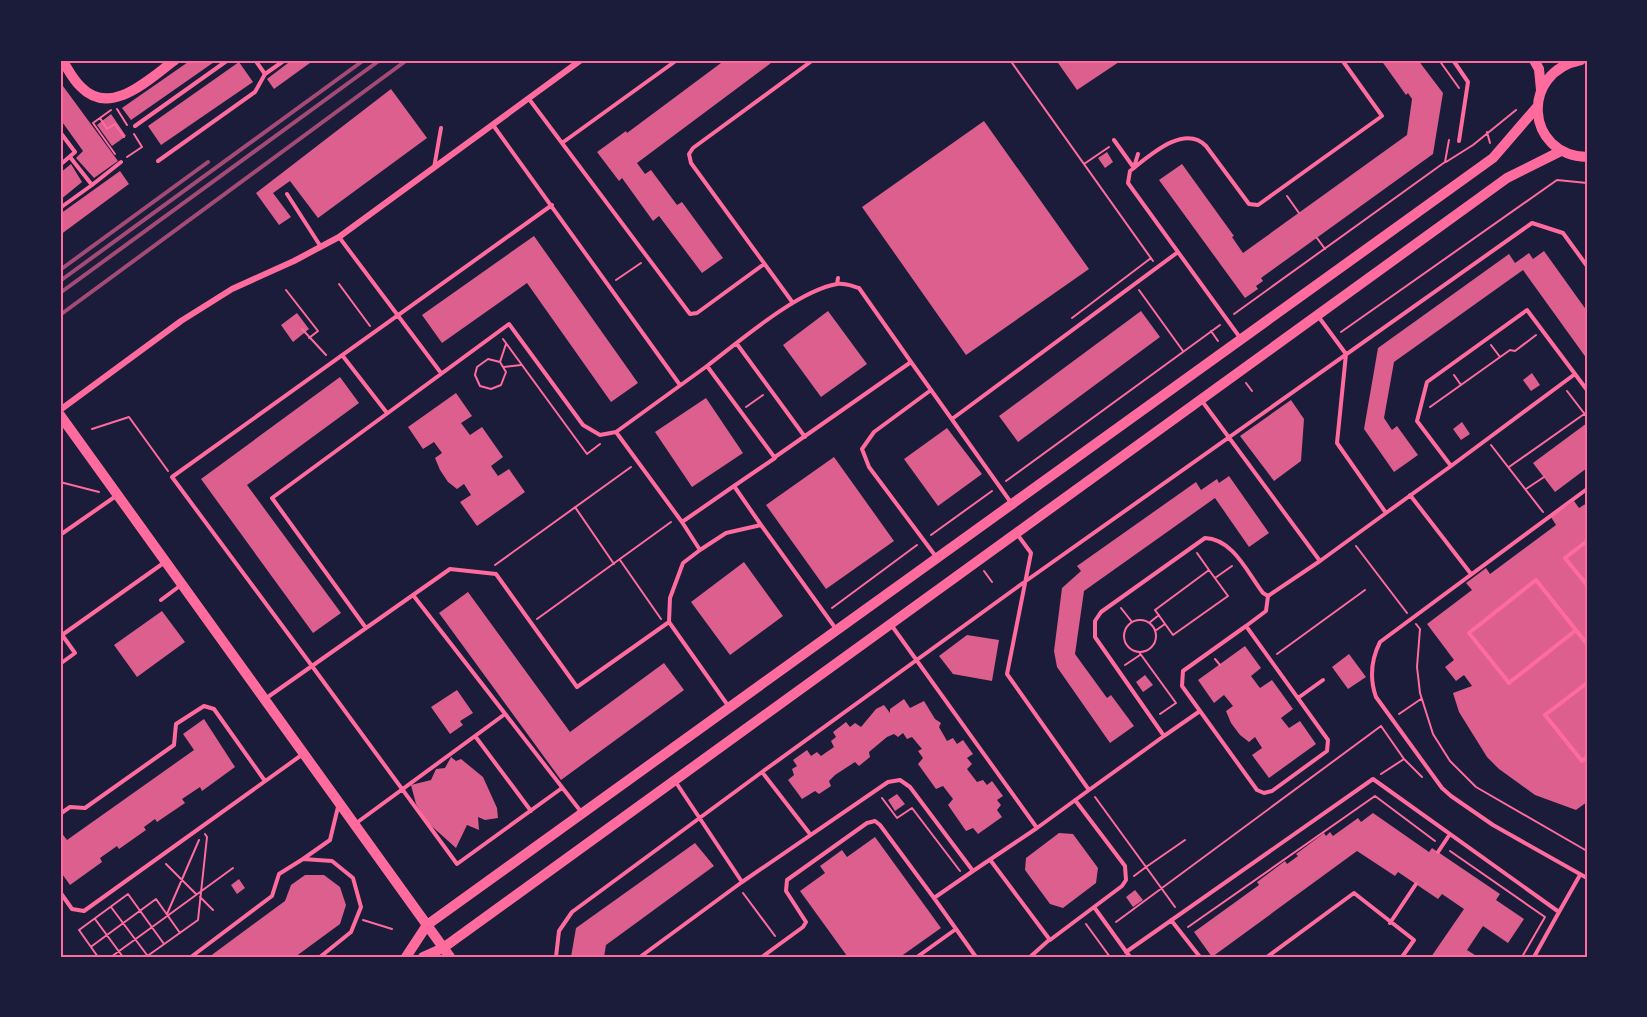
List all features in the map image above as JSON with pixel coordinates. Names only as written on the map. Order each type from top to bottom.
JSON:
[{"type":"street","points":[[62,60],[81,87],[103,98],[125,95],[175,60]]},
{"type":"street","points":[[60,410],[181,321],[232,289],[339,237],[581,60]]},
{"type":"street","points":[[1534,60],[1539,69],[1541,90],[1537,107],[1543,132],[1561,151],[1577,157],[1587,157]]},
{"type":"street","points":[[1541,90],[1558,69],[1581,60]]},
{"type":"street","points":[[405,957],[427,925],[1493,158],[1537,107]]},
{"type":"street","points":[[423,957],[446,952],[675,780],[1507,178],[1561,151]]},
{"type":"street","points":[[60,415],[446,952]]},
{"type":"lane","points":[[135,126],[228,60]]},
{"type":"lane","points":[[255,60],[266,74]]},
{"type":"lane","points":[[158,161],[255,92],[266,74],[285,60]]},
{"type":"lane","points":[[562,143],[677,60]]},
{"type":"lane","points":[[793,303],[691,163],[689,154],[693,148],[813,60]]},
{"type":"lane","points":[[1241,340],[1128,183],[1127,177],[1134,168],[1174,140],[1196,140],[1206,146],[1249,204],[1258,205],[1382,117],[1342,60]]},
{"type":"lane","points":[[1453,60],[1468,82],[1459,141]]},
{"type":"lane","points":[[529,99],[690,314],[697,313],[764,264]]},
{"type":"lane","points":[[494,125],[680,385]]},
{"type":"lane","points":[[434,168],[441,128]]},
{"type":"lane","points":[[60,132],[75,152],[60,165]]},
{"type":"lane","points":[[1115,141],[1134,168]]},
{"type":"lane","points":[[1134,168],[1138,154]]},
{"type":"lane","points":[[70,157],[92,185]]},
{"type":"lane","points":[[60,208],[121,162]]},
{"type":"lane","points":[[287,194],[321,247]]},
{"type":"lane","points":[[552,205],[172,477],[457,864],[562,788]]},
{"type":"lane","points":[[556,957],[560,931],[572,912],[1023,583],[1532,223],[1563,233],[1587,266]]},
{"type":"lane","points":[[339,237],[441,374]]},
{"type":"lane","points":[[951,419],[1178,252]]},
{"type":"lane","points":[[837,284],[838,278]]},
{"type":"lane","points":[[366,628],[272,498],[509,324],[583,425],[600,435],[616,432],[793,303],[818,289],[837,284],[859,288],[1012,504]]},
{"type":"lane","points":[[1450,466],[1417,421],[1427,382],[1527,310],[1587,390]]},
{"type":"lane","points":[[1317,315],[1346,354],[1337,443],[1386,513]]},
{"type":"lane","points":[[737,344],[805,437]]},
{"type":"lane","points":[[342,355],[387,413]]},
{"type":"lane","points":[[682,522],[911,362]]},
{"type":"lane","points":[[707,366],[775,458]]},
{"type":"lane","points":[[1246,626],[1328,740],[1330,746],[1327,751],[1272,791],[1264,793],[1257,790],[1182,686],[1184,671],[1266,611],[1268,596],[1320,561],[1575,374]]},
{"type":"lane","points":[[931,390],[874,432],[865,441],[862,449],[869,467],[938,558]]},
{"type":"lane","points":[[1201,399],[1320,561]]},
{"type":"lane","points":[[616,432],[700,550]]},
{"type":"lane","points":[[734,486],[837,630]]},
{"type":"lane","points":[[1587,489],[1380,642],[1374,654],[1372,685],[1376,697],[1442,788],[1493,825],[1587,878]]},
{"type":"lane","points":[[60,535],[117,494]]},
{"type":"lane","points":[[1410,495],[1472,574]]},
{"type":"lane","points":[[729,708],[667,623],[670,598],[684,563],[700,550],[726,533],[761,525]]},
{"type":"lane","points":[[1016,533],[1031,553],[1023,583],[1007,674],[1089,790]]},
{"type":"lane","points":[[1164,736],[1098,643],[1094,630],[1097,616],[1205,538],[1218,540],[1228,546],[1263,593],[1268,596]]},
{"type":"lane","points":[[1587,541],[1565,558],[1587,585]]},
{"type":"lane","points":[[60,664],[75,653],[61,634],[165,561]]},
{"type":"lane","points":[[264,699],[450,569],[496,574],[577,687],[667,623]]},
{"type":"lane","points":[[1576,630],[1509,683],[1469,633],[1536,580],[1576,630],[1587,644]]},
{"type":"lane","points":[[161,600],[182,585]]},
{"type":"lane","points":[[413,595],[582,814]]},
{"type":"lane","points":[[890,624],[1037,828]]},
{"type":"lane","points":[[1298,698],[1323,680]]},
{"type":"lane","points":[[1587,683],[1545,716],[1582,761],[1587,757]]},
{"type":"lane","points":[[60,814],[70,807],[85,808],[174,744],[176,724],[204,706],[214,709],[265,781]]},
{"type":"lane","points":[[934,898],[991,861],[1200,711]]},
{"type":"lane","points":[[354,824],[505,714]]},
{"type":"lane","points":[[475,736],[531,811]]},
{"type":"lane","points":[[60,892],[72,909],[84,910],[303,753]]},
{"type":"lane","points":[[762,772],[810,834]]},
{"type":"lane","points":[[1126,952],[1373,779],[1559,912]]},
{"type":"lane","points":[[675,780],[742,882]]},
{"type":"lane","points":[[640,957],[875,788],[888,782],[900,780],[910,787],[973,871]]},
{"type":"lane","points":[[1030,957],[1122,886],[1126,879],[1125,866],[1075,800]]},
{"type":"lane","points":[[191,957],[272,896],[279,874],[330,840],[339,804]]},
{"type":"lane","points":[[762,957],[806,922],[786,891],[788,880],[867,823],[874,821],[880,825],[976,957]]},
{"type":"lane","points":[[1438,852],[1450,834]]},
{"type":"lane","points":[[303,859],[332,861],[353,878],[361,907],[351,932],[320,957]]},
{"type":"lane","points":[[991,861],[1050,940]]},
{"type":"lane","points":[[1534,957],[1581,875]]},
{"type":"lane","points":[[1390,923],[1416,884]]},
{"type":"lane","points":[[1267,957],[1354,892],[1414,940],[1402,957]]},
{"type":"lane","points":[[1094,907],[1130,957]]},
{"type":"lane","points":[[1171,920],[1200,957]]},
{"type":"lane","points":[[917,957],[956,929]]},
{"type":"path","points":[[1010,60],[1158,267]]},
{"type":"path","points":[[1439,60],[1459,87],[1457,98]]},
{"type":"path","points":[[115,107],[142,147],[121,162],[93,123],[100,118],[107,129],[115,124],[124,137]]},
{"type":"path","points":[[825,613],[1227,319],[1445,162],[1473,146],[1516,110]]},
{"type":"path","points":[[1445,162],[1451,130]]},
{"type":"path","points":[[1084,164],[1115,141]]},
{"type":"path","points":[[1334,337],[1557,180],[1587,183]]},
{"type":"path","points":[[1282,188],[1299,213]]},
{"type":"path","points":[[1317,238],[1325,249]]},
{"type":"path","points":[[609,285],[647,258]]},
{"type":"path","points":[[339,284],[375,332]]},
{"type":"path","points":[[1134,284],[1183,351]]},
{"type":"path","points":[[286,290],[318,331],[309,338]]},
{"type":"path","points":[[302,329],[333,362]]},
{"type":"path","points":[[1418,415],[1510,350],[1515,351],[1543,330]]},
{"type":"path","points":[[498,332],[586,454],[616,432]]},
{"type":"path","points":[[1487,339],[1500,357]]},
{"type":"path","points":[[500,362],[506,344]]},
{"type":"path","points":[[488,359],[500,362],[506,376],[496,388],[485,388],[478,383],[475,375],[479,364],[488,359]]},
{"type":"path","points":[[504,367],[521,365]]},
{"type":"path","points":[[1449,367],[1461,385]]},
{"type":"path","points":[[1509,467],[1586,414],[1562,384]]},
{"type":"path","points":[[740,411],[771,390]]},
{"type":"path","points":[[92,429],[129,417],[172,477]]},
{"type":"path","points":[[1487,439],[1544,514]]},
{"type":"path","points":[[484,573],[638,462]]},
{"type":"path","points":[[1526,490],[1544,477]]},
{"type":"path","points":[[60,482],[99,492]]},
{"type":"path","points":[[575,507],[614,564]]},
{"type":"path","points":[[531,623],[678,517]]},
{"type":"path","points":[[1350,539],[1406,612]]},
{"type":"path","points":[[1192,546],[1228,596],[1173,635],[1155,610],[1209,570]]},
{"type":"path","points":[[620,560],[667,623]]},
{"type":"path","points":[[1215,578],[1239,561]]},
{"type":"path","points":[[1270,659],[1365,590]]},
{"type":"path","points":[[1116,601],[1132,622]]},
{"type":"path","points":[[1149,623],[1159,615]]},
{"type":"path","points":[[1412,619],[1420,629],[1417,667],[1424,714],[1450,761],[1476,787],[1587,851]]},
{"type":"path","points":[[1118,671],[1140,653],[1153,645],[1155,631],[1144,620],[1132,622],[1124,638],[1131,649],[1140,653],[1176,703],[1152,719]]},
{"type":"path","points":[[1155,631],[1165,624]]},
{"type":"path","points":[[1109,927],[1381,726]]},
{"type":"path","points":[[1373,779],[1404,759]]},
{"type":"path","points":[[875,788],[897,818],[912,808],[964,877]]},
{"type":"path","points":[[1089,790],[1180,914]]},
{"type":"path","points":[[1180,932],[1375,796],[1442,846],[1545,917],[1522,957]]},
{"type":"path","points":[[111,907],[146,957],[198,920],[207,837],[203,832],[167,915]]},
{"type":"path","points":[[1122,886],[1185,840]]},
{"type":"path","points":[[160,856],[213,910]]},
{"type":"path","points":[[111,957],[232,868]]},
{"type":"path","points":[[98,957],[79,930],[128,894],[164,944]]},
{"type":"path","points":[[91,946],[156,899],[180,933]]},
{"type":"path","points":[[749,901],[780,944]]},
{"type":"path","points":[[1081,916],[1110,957]]},
{"type":"path","points":[[357,918],[392,929]]},
{"type":"path","points":[[95,919],[123,957]]},
{"type":"building","points":[[191,60],[217,60],[131,120],[122,108]]},
{"type":"building","points":[[292,60],[314,60],[274,89],[267,79]]},
{"type":"building","points":[[725,60],[775,60],[637,163],[645,174],[651,170],[677,205],[682,202],[723,258],[702,273],[659,216],[653,221],[622,178],[619,181],[597,152],[626,131],[627,133]]},
{"type":"building","points":[[1056,60],[1122,60],[1077,90]]},
{"type":"building","points":[[1381,60],[1418,60],[1443,93],[1433,154],[1261,278],[1263,281],[1256,286],[1258,289],[1245,298],[1159,180],[1182,164],[1234,236],[1232,237],[1243,253],[1407,135],[1412,99],[1408,93],[1406,95]]},
{"type":"building","points":[[239,62],[253,82],[161,145],[148,126]]},
{"type":"building","points":[[60,82],[118,161],[94,178],[76,158],[83,151],[60,119]]},
{"type":"building","points":[[391,89],[427,138],[318,218],[290,181],[273,193],[291,217],[279,225],[256,193]]},
{"type":"building","points":[[111,114],[126,136],[112,146],[97,125]]},
{"type":"building","points":[[984,121],[1089,269],[966,355],[862,207]]},
{"type":"building","points":[[1107,152],[1113,162],[1105,168],[1098,158]]},
{"type":"building","points":[[71,164],[82,182],[60,200],[60,173]]},
{"type":"building","points":[[120,171],[129,184],[60,235],[60,214]]},
{"type":"building","points":[[534,236],[638,383],[611,402],[527,283],[442,343],[422,315]]},
{"type":"building","points":[[1544,251],[1587,311],[1587,359],[1523,270],[1394,362],[1384,418],[1392,430],[1397,426],[1418,455],[1394,472],[1364,429],[1378,348],[1509,254],[1515,263],[1529,253],[1533,259]]},
{"type":"building","points":[[828,311],[867,364],[821,397],[783,345]]},
{"type":"building","points":[[1141,311],[1160,337],[1018,442],[999,416]]},
{"type":"building","points":[[297,313],[309,329],[293,342],[281,325]]},
{"type":"building","points":[[1532,373],[1540,385],[1531,391],[1523,380]]},
{"type":"building","points":[[340,377],[359,403],[247,485],[341,613],[313,633],[201,479]]},
{"type":"building","points":[[456,393],[472,416],[461,423],[470,435],[482,427],[503,457],[491,466],[498,476],[509,469],[525,492],[477,526],[460,502],[471,495],[464,484],[457,489],[448,482],[435,458],[442,453],[434,442],[423,449],[408,427]]},
{"type":"building","points":[[706,398],[743,453],[692,487],[655,432]]},
{"type":"building","points":[[1291,400],[1304,419],[1301,461],[1274,481],[1240,436]]},
{"type":"building","points":[[1462,422],[1470,434],[1461,440],[1453,429]]},
{"type":"building","points":[[1587,423],[1587,468],[1555,492],[1533,463]]},
{"type":"building","points":[[947,428],[982,474],[938,506],[904,459]]},
{"type":"building","points":[[834,457],[894,541],[826,589],[766,505]]},
{"type":"building","points":[[1229,476],[1269,533],[1249,547],[1215,498],[1084,591],[1075,654],[1107,698],[1111,695],[1134,726],[1110,743],[1057,667],[1054,651],[1062,588],[1081,571],[1077,566],[1196,482],[1201,490],[1217,479],[1219,483]]},
{"type":"building","points":[[1574,501],[1579,508],[1587,503],[1587,802],[1576,810],[1535,795],[1499,769],[1487,757],[1459,712],[1453,693],[1472,686],[1464,675],[1456,681],[1445,667],[1454,660],[1427,624],[1472,590],[1466,583],[1486,568],[1490,574],[1556,525],[1551,517]]},
{"type":"building","points":[[744,562],[783,616],[730,655],[691,602]]},
{"type":"building","points":[[468,592],[570,732],[664,663],[684,690],[561,780],[439,613]]},
{"type":"building","points":[[162,611],[185,642],[137,677],[114,645]]},
{"type":"building","points":[[967,635],[999,640],[992,681],[953,674],[939,656]]},
{"type":"building","points":[[1245,646],[1261,668],[1251,676],[1260,688],[1272,680],[1293,709],[1281,718],[1289,728],[1300,721],[1316,744],[1269,778],[1252,755],[1262,748],[1255,737],[1249,742],[1231,723],[1226,711],[1233,706],[1224,695],[1214,703],[1198,680]]},
{"type":"building","points":[[1349,654],[1366,677],[1348,689],[1332,667]]},
{"type":"building","points":[[1145,675],[1153,685],[1143,692],[1136,682]]},
{"type":"building","points":[[457,690],[473,713],[460,721],[463,725],[450,734],[431,707]]},
{"type":"building","points":[[904,699],[910,708],[924,701],[935,719],[941,723],[939,727],[947,741],[953,738],[957,744],[963,740],[973,754],[967,758],[972,764],[967,769],[977,782],[983,780],[987,785],[992,781],[1003,796],[997,800],[1001,805],[997,810],[1002,817],[978,834],[973,828],[966,831],[948,805],[953,799],[943,786],[936,789],[918,764],[923,758],[918,751],[922,749],[912,737],[907,739],[903,733],[898,737],[894,734],[887,737],[869,752],[870,757],[859,766],[855,762],[835,775],[829,781],[831,786],[819,794],[815,791],[802,799],[788,780],[794,775],[792,769],[797,766],[793,760],[807,750],[811,756],[817,752],[821,756],[834,747],[831,741],[836,737],[833,732],[846,722],[850,727],[855,723],[861,727],[876,709],[884,705],[890,713],[890,709]]},
{"type":"building","points":[[204,719],[235,767],[202,791],[200,787],[182,799],[185,803],[157,822],[155,819],[144,827],[146,830],[119,849],[117,846],[100,858],[102,862],[70,885],[60,871],[60,831],[67,840],[194,750],[183,734]]},
{"type":"building","points":[[451,757],[456,761],[461,759],[483,777],[497,808],[498,818],[485,820],[478,817],[479,830],[467,825],[456,848],[427,822],[416,804],[411,785],[431,780],[436,769],[445,768]]},
{"type":"building","points":[[897,794],[905,804],[895,811],[888,800]]},
{"type":"building","points":[[1373,813],[1429,852],[1432,848],[1500,894],[1496,900],[1524,919],[1508,943],[1483,926],[1467,950],[1478,957],[1431,957],[1464,909],[1442,894],[1438,899],[1398,872],[1395,876],[1357,851],[1212,957],[1194,932],[1259,885],[1257,882],[1285,861],[1287,864],[1298,856],[1296,854],[1324,833],[1326,836],[1330,832],[1333,836],[1358,818],[1361,822]]},
{"type":"building","points":[[1059,833],[1073,834],[1098,868],[1096,883],[1063,908],[1050,904],[1025,870],[1026,858]]},
{"type":"building","points":[[875,837],[941,928],[900,957],[845,957],[847,956],[800,891],[825,873],[820,866],[842,850],[847,857]]},
{"type":"building","points":[[695,843],[714,866],[606,945],[604,957],[571,957],[576,928]]},
{"type":"building","points":[[305,875],[324,875],[340,887],[346,905],[340,924],[295,957],[209,957],[285,901],[291,885]]},
{"type":"building","points":[[239,879],[245,888],[237,894],[231,885]]},
{"type":"building","points":[[1135,890],[1143,900],[1133,907],[1126,897]]},
{"type":"railway","points":[[60,281],[364,60]]},
{"type":"railway","points":[[60,293],[380,60]]},
{"type":"railway","points":[[60,315],[407,60]]},
{"type":"railway","points":[[60,270],[208,162]]}]
